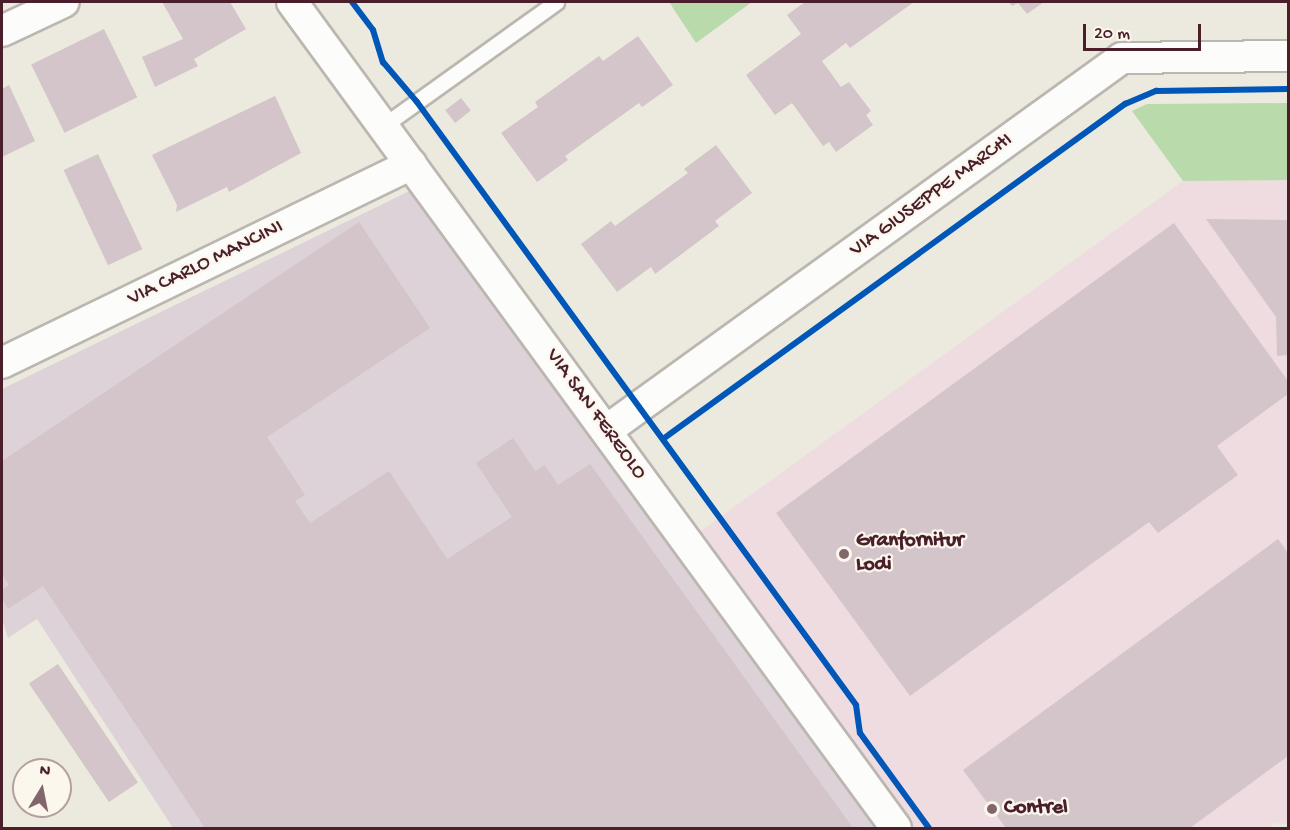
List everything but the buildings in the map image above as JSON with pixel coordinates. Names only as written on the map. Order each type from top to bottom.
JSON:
[{"type":"street","points":[[2,31],[64,2]]},
{"type":"street","name":"VIA SAN FEREOLO","points":[[292,2],[896,828]]},
{"type":"street","name":"VIA GIUSEPPE MARCHI","points":[[607,430],[1122,58],[1288,56]]},
{"type":"street","name":"VIA CARLO MANCINI","points":[[2,363],[411,164]]},
{"type":"lane","points":[[383,126],[556,2]]},
{"type":"shaded area","points":[[1288,180],[1288,824],[1275,823],[1268,828],[900,828],[690,539],[1183,181]]},
{"type":"shaded area","points":[[422,185],[889,828],[173,828],[37,619],[8,638],[2,619],[2,389]]},
{"type":"green space","points":[[669,2],[752,2],[696,43]]},
{"type":"green space","points":[[1288,103],[1288,180],[1183,181],[1132,111],[1147,104]]},
{"type":"cycle path","points":[[352,2],[373,30],[383,62],[417,102],[856,705],[860,733],[929,828]]},
{"type":"cycle path","points":[[663,439],[1125,104],[1156,91],[1288,89]]},
{"type":"place","name":"Granfornitur Lodi","points":[[844,554]]},
{"type":"place","name":"Contrel","points":[[992,809]]}]
